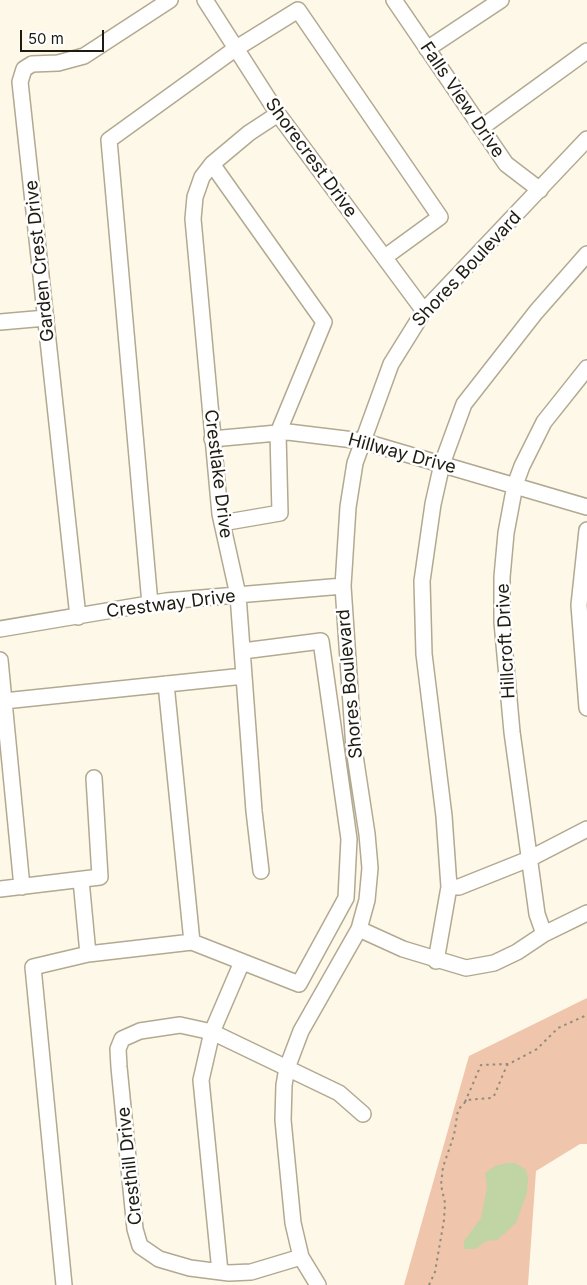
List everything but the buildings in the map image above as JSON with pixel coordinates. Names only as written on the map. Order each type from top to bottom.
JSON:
[{"type":"street","name":"Garden Crest Drive","points":[[78,617],[20,82],[24,69],[32,64],[58,63],[84,56],[170,0]]},
{"type":"street","name":"Shorecrest Drive","points":[[205,0],[278,114],[424,311]]},
{"type":"street","name":"Falls View Drive","points":[[394,0],[506,164],[540,190]]},
{"type":"street","points":[[427,48],[501,0]]},
{"type":"street","points":[[150,604],[109,140],[295,5],[440,217],[385,257]]},
{"type":"street","points":[[481,128],[587,51]]},
{"type":"street","name":"Crestlake Drive","points":[[261,871],[238,595],[222,523],[212,439],[193,219],[195,198],[202,177],[212,164],[249,133],[278,114]]},
{"type":"street","name":"Shores Boulevard","points":[[318,1285],[301,1257],[293,1223],[284,1120],[287,1068],[301,1031],[359,929],[367,900],[370,868],[367,834],[354,749],[342,586],[348,507],[355,464],[391,364],[424,311],[587,139]]},
{"type":"street","points":[[212,164],[324,322],[278,432],[280,513],[222,523]]},
{"type":"street","points":[[436,961],[449,887],[444,816],[424,654],[422,581],[433,504],[442,464],[464,404],[536,312],[587,254]]},
{"type":"street","points":[[0,322],[46,318]]},
{"type":"street","name":"Hillcroft Drive","points":[[544,934],[537,914],[512,732],[502,622],[506,533],[515,485],[532,443],[544,422],[587,368]]},
{"type":"street","name":"Hillway Drive","points":[[212,439],[278,432],[310,433],[362,441],[587,507]]},
{"type":"street","points":[[587,530],[579,605],[587,708]]},
{"type":"street","name":"Crestway Drive","points":[[0,628],[150,604],[342,586]]},
{"type":"street","points":[[64,1285],[33,967],[88,954],[192,942],[299,984],[346,898],[348,839],[321,641],[242,651]]},
{"type":"street","points":[[0,660],[22,887]]},
{"type":"street","points":[[4,701],[244,676]]},
{"type":"street","points":[[166,684],[192,942]]},
{"type":"street","points":[[0,889],[100,877],[94,778]]},
{"type":"street","points":[[449,887],[459,887],[529,859],[587,829]]},
{"type":"street","points":[[81,880],[88,954]]},
{"type":"street","points":[[359,929],[403,949],[436,961],[466,968],[494,964],[517,952],[544,934],[587,913]]},
{"type":"street","points":[[220,1272],[201,1080],[212,1032],[242,962]]},
{"type":"street","name":"Cresthill Drive","points":[[212,1032],[180,1025],[140,1030],[122,1039],[118,1049],[135,1229],[140,1246],[159,1259],[190,1268],[220,1272],[251,1272],[301,1257]]},
{"type":"street","points":[[212,1032],[339,1093],[363,1114]]},
{"type":"path","points":[[429,1285],[435,1272],[444,1220],[445,1203],[441,1185],[443,1167],[454,1135],[456,1118],[481,1066],[509,1064],[537,1049],[558,1028],[587,1015]]},
{"type":"path","points":[[464,1102],[494,1096],[509,1064]]},
{"type":"shaded area","points":[[587,998],[587,1144],[580,1144],[536,1171],[528,1285],[404,1285],[469,1056]]},
{"type":"shaded area","points":[[515,1163],[522,1167],[526,1170],[528,1177],[527,1193],[516,1223],[497,1240],[486,1241],[475,1249],[464,1249],[464,1241],[481,1218],[487,1187],[485,1173],[495,1166]]}]
